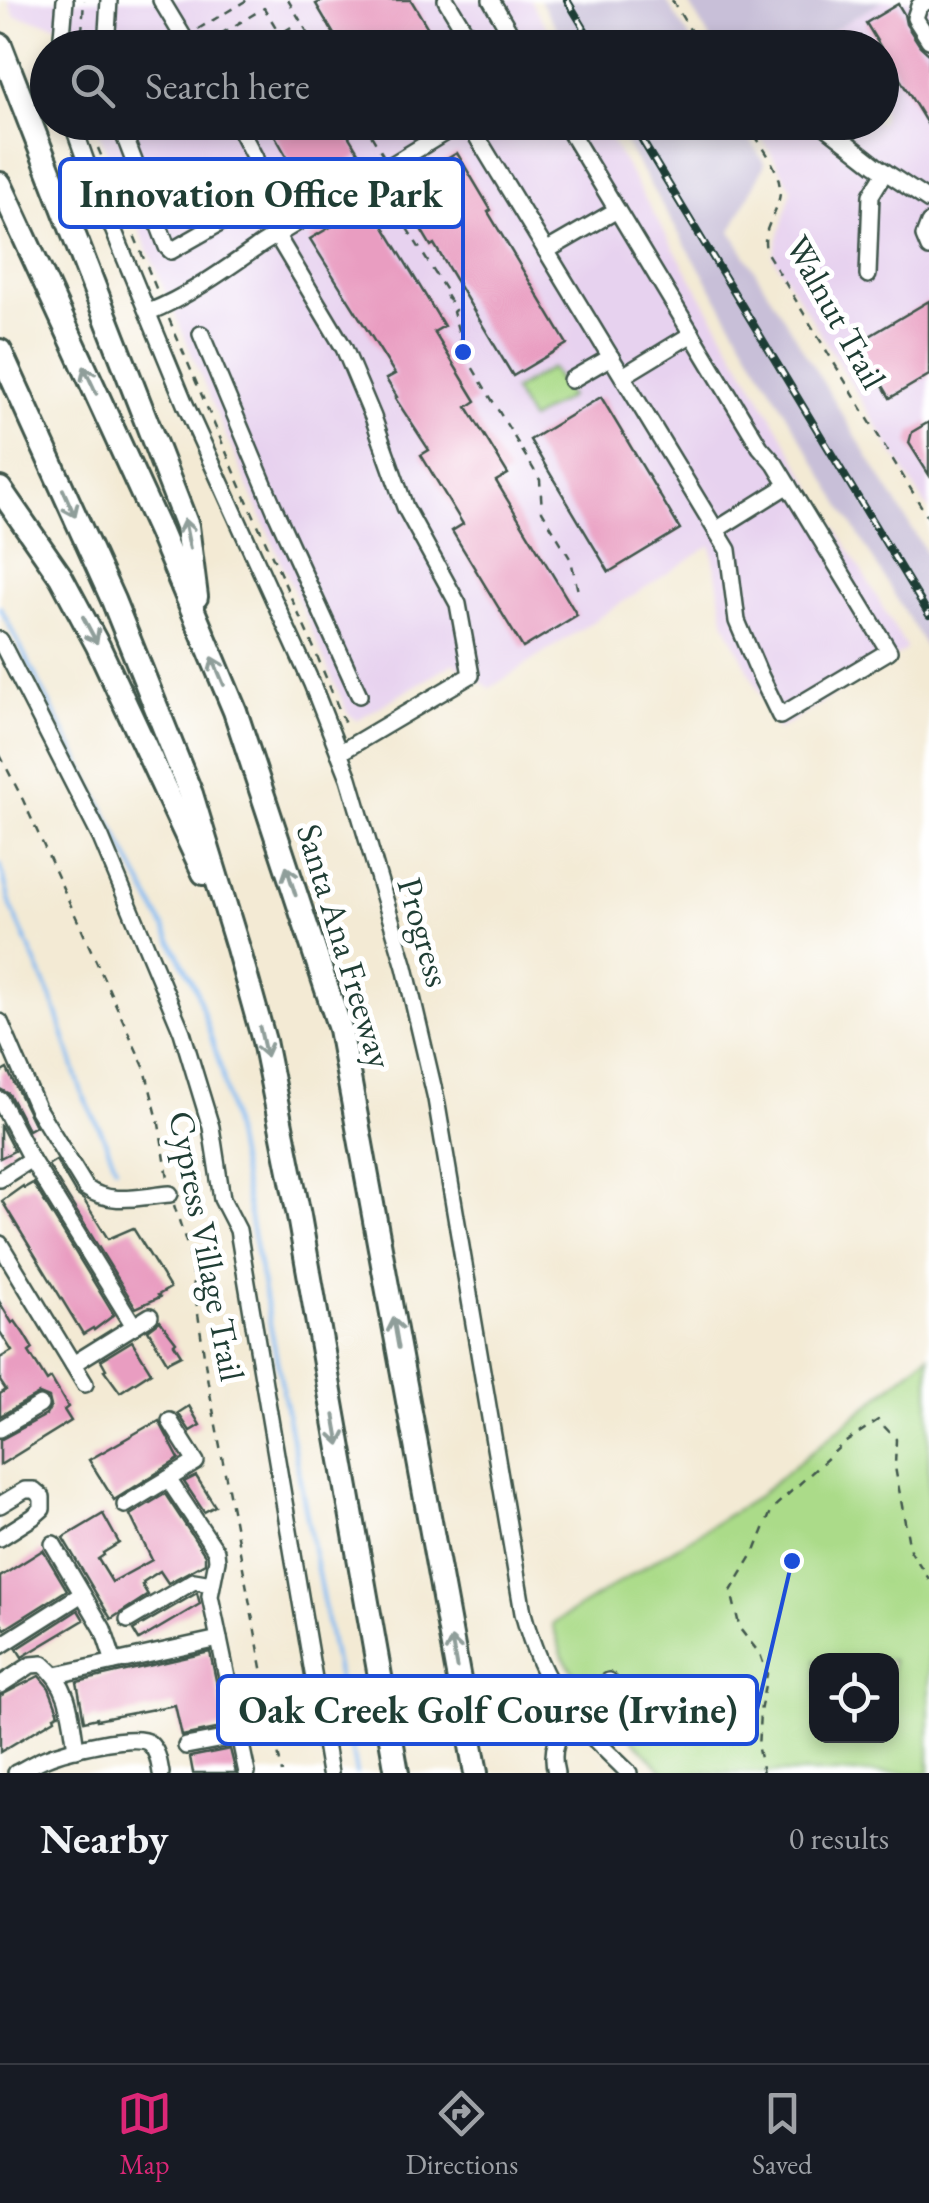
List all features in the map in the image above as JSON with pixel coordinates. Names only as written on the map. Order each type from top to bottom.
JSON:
[{"type":"highway","points":[[0,45],[30,122]]},
{"type":"highway","points":[[37,140],[187,526],[201,630]]},
{"type":"highway","name":"Santa Ana Freeway","points":[[0,184],[160,532],[235,711],[340,1030],[476,1773]]},
{"type":"highway","points":[[0,351],[113,600],[191,794],[264,1041],[299,1216],[397,1773]]},
{"type":"highway","points":[[0,366],[29,414]]},
{"type":"highway","points":[[0,488],[61,577],[98,646],[238,948]]},
{"type":"highway","points":[[472,1749],[486,1773]]},
{"type":"street","points":[[62,30],[65,0]]},
{"type":"street","points":[[107,30],[109,0]]},
{"type":"street","points":[[161,0],[179,30]]},
{"type":"street","points":[[446,0],[465,30]]},
{"type":"street","points":[[491,0],[508,30]]},
{"type":"street","points":[[929,0],[919,6],[916,18],[929,40]]},
{"type":"street","name":"Progress","points":[[78,140],[185,404],[312,684],[349,778],[404,967],[436,1099],[531,1644],[545,1677],[571,1715],[629,1773]]},
{"type":"street","points":[[126,140],[167,247],[172,251],[264,198]]},
{"type":"street","points":[[246,140],[255,158],[277,236],[344,348],[405,507],[458,604],[472,675],[339,753]]},
{"type":"street","points":[[149,312],[435,140]]},
{"type":"street","points":[[476,140],[728,550],[737,621],[780,716],[889,651],[775,464],[760,448],[575,140]]},
{"type":"street","points":[[843,140],[929,201]]},
{"type":"street","points":[[868,275],[871,195],[885,172]]},
{"type":"street","points":[[546,251],[617,210]]},
{"type":"street","points":[[929,223],[924,236],[929,248]]},
{"type":"street","points":[[200,334],[359,695]]},
{"type":"street","points":[[623,376],[692,334]]},
{"type":"street","points":[[571,380],[611,357]]},
{"type":"street","points":[[716,530],[788,485]]},
{"type":"street","points":[[0,640],[100,838],[182,1032],[211,1127],[222,1199],[238,1230],[330,1773]]},
{"type":"street","points":[[0,1022],[37,1108],[86,1188],[116,1200],[170,1194]]},
{"type":"street","points":[[0,1100],[134,1326]]},
{"type":"street","points":[[0,1178],[32,1159]]},
{"type":"street","points":[[0,1244],[85,1384]]},
{"type":"street","points":[[73,1364],[150,1316]]},
{"type":"street","points":[[0,1429],[40,1405]]},
{"type":"street","points":[[125,1505],[196,1462],[170,1420]]},
{"type":"street","points":[[168,1479],[216,1552],[210,1596],[247,1773]]},
{"type":"street","points":[[0,1505],[24,1490],[34,1490],[42,1496],[42,1509],[33,1518],[0,1538]]},
{"type":"street","points":[[53,1544],[103,1629],[114,1662]]},
{"type":"street","points":[[128,1620],[194,1580],[212,1584]]},
{"type":"street","points":[[15,1675],[0,1648],[82,1594]]},
{"type":"street","points":[[56,1675],[219,1639]]},
{"type":"street","points":[[0,1685],[30,1665],[43,1664],[56,1675],[70,1708],[76,1749]]},
{"type":"street","points":[[556,1773],[552,1757],[562,1730],[571,1715],[609,1681]]},
{"type":"street","points":[[186,1746],[239,1736]]},
{"type":"street","points":[[16,1773],[48,1757],[130,1739],[152,1745],[161,1773]]},
{"type":"path","points":[[82,30],[84,0]]},
{"type":"path","points":[[205,30],[247,0]]},
{"type":"path","points":[[288,0],[306,30]]},
{"type":"path","points":[[672,0],[690,30]]},
{"type":"path","points":[[227,30],[264,8],[278,30]]},
{"type":"path","points":[[287,30],[301,22]]},
{"type":"path","points":[[95,140],[156,287]]},
{"type":"path","points":[[374,140],[384,156]]},
{"type":"path","name":"Walnut Trail","points":[[757,140],[776,170],[780,188],[765,233],[767,253],[929,519]]},
{"type":"path","points":[[384,185],[448,294],[465,356],[540,480],[542,511],[571,560],[579,596]]},
{"type":"path","points":[[168,317],[245,496]]},
{"type":"path","name":"Cypress Village Trail","points":[[0,755],[145,1069],[170,1194],[189,1251],[208,1383],[282,1773]]},
{"type":"path","points":[[762,1773],[758,1749],[767,1674],[760,1654],[740,1629],[731,1591],[756,1549],[772,1509],[843,1444],[878,1420],[896,1439],[896,1467],[910,1550],[929,1579]]},
{"type":"shaded area","points":[[8,0],[530,0],[548,30],[80,30],[15,16]]},
{"type":"shaded area","points":[[540,0],[666,0],[685,30],[558,30]]},
{"type":"shaded area","points":[[687,0],[884,0],[833,30],[704,30]]},
{"type":"shaded area","points":[[884,0],[929,0],[929,511],[773,256],[792,189],[763,140],[899,140],[899,30],[833,30]]},
{"type":"shaded area","points":[[102,140],[611,140],[907,649],[778,730],[725,623],[711,545],[490,688],[454,663],[357,720],[348,714]]},
{"type":"shaded area","points":[[623,140],[750,140],[765,164],[731,231],[929,557],[929,653]]},
{"type":"green space","points":[[551,368],[569,397],[530,420],[513,391]]},
{"type":"green space","points":[[929,1355],[929,1773],[665,1773],[584,1688],[563,1657],[552,1624],[757,1497]]},
{"type":"building","points":[[324,0],[411,0],[429,30],[331,30],[316,4]]},
{"type":"building","points":[[898,4],[906,24],[929,54],[929,127],[899,77],[899,30],[870,30],[866,23]]},
{"type":"building","points":[[277,140],[351,140],[360,155],[305,188]]},
{"type":"building","points":[[457,153],[567,344],[513,376],[397,189]]},
{"type":"building","points":[[370,204],[444,326],[434,332],[476,401],[467,407],[508,474],[496,481],[577,615],[523,648],[452,531],[463,524],[421,455],[429,450],[386,379],[395,374],[310,239]]},
{"type":"building","points":[[929,301],[929,375],[890,398],[858,343]]},
{"type":"building","points":[[601,397],[680,529],[609,572],[530,440]]},
{"type":"building","points":[[929,422],[929,475],[909,443],[912,432]]},
{"type":"building","points":[[7,1069],[35,1126],[28,1130],[9,1094],[0,1089],[0,1073]]},
{"type":"building","points":[[0,1124],[14,1151],[0,1158]]},
{"type":"building","points":[[56,1160],[108,1239],[133,1228],[170,1288],[160,1297],[136,1308],[48,1165]]},
{"type":"building","points":[[33,1183],[114,1315],[94,1330],[83,1334],[2,1201]]},
{"type":"building","points":[[0,1303],[24,1334],[33,1349],[29,1352],[47,1381],[51,1378],[68,1407],[64,1410],[71,1421],[0,1465],[0,1440],[46,1415],[51,1406],[49,1398],[39,1394],[0,1416],[0,1394],[6,1390],[0,1381],[0,1358],[12,1351],[0,1332]]},
{"type":"building","points":[[160,1321],[181,1355],[167,1362],[148,1330]]},
{"type":"building","points":[[132,1341],[151,1372],[120,1392],[101,1360]]},
{"type":"building","points":[[189,1406],[200,1425],[190,1431],[178,1413]]},
{"type":"building","points":[[159,1421],[179,1459],[114,1500],[89,1460]]},
{"type":"building","points":[[196,1476],[215,1506],[204,1512],[184,1482]]},
{"type":"building","points":[[165,1494],[205,1555],[205,1563],[168,1583],[160,1571],[143,1582],[148,1595],[111,1619],[63,1538],[103,1514],[119,1543],[98,1559],[112,1582],[152,1560],[130,1515]]},
{"type":"building","points":[[43,1550],[67,1590],[5,1629],[0,1622],[0,1577]]},
{"type":"building","points":[[197,1593],[200,1604],[139,1640],[133,1630]]},
{"type":"building","points":[[78,1610],[84,1620],[22,1657],[17,1649]]},
{"type":"building","points":[[210,1652],[226,1727],[182,1736],[175,1705],[84,1721],[77,1682]]},
{"type":"building","points":[[39,1676],[49,1688],[59,1714],[0,1752],[0,1696]]},
{"type":"building","points":[[230,1749],[236,1773],[193,1773],[190,1757]]},
{"type":"waterway","points":[[0,607],[196,989],[222,1072],[356,1773]]},
{"type":"waterway","points":[[0,864],[11,906],[54,1004],[82,1093],[116,1167]]},
{"type":"railway","points":[[567,0],[585,30]]},
{"type":"railway","points":[[642,140],[929,615]]},
{"type":"place","name":"Innovation Office Park","points":[[463,352]]},
{"type":"place","name":"Oak Creek Golf Course (Irvine)","points":[[792,1561]]}]
